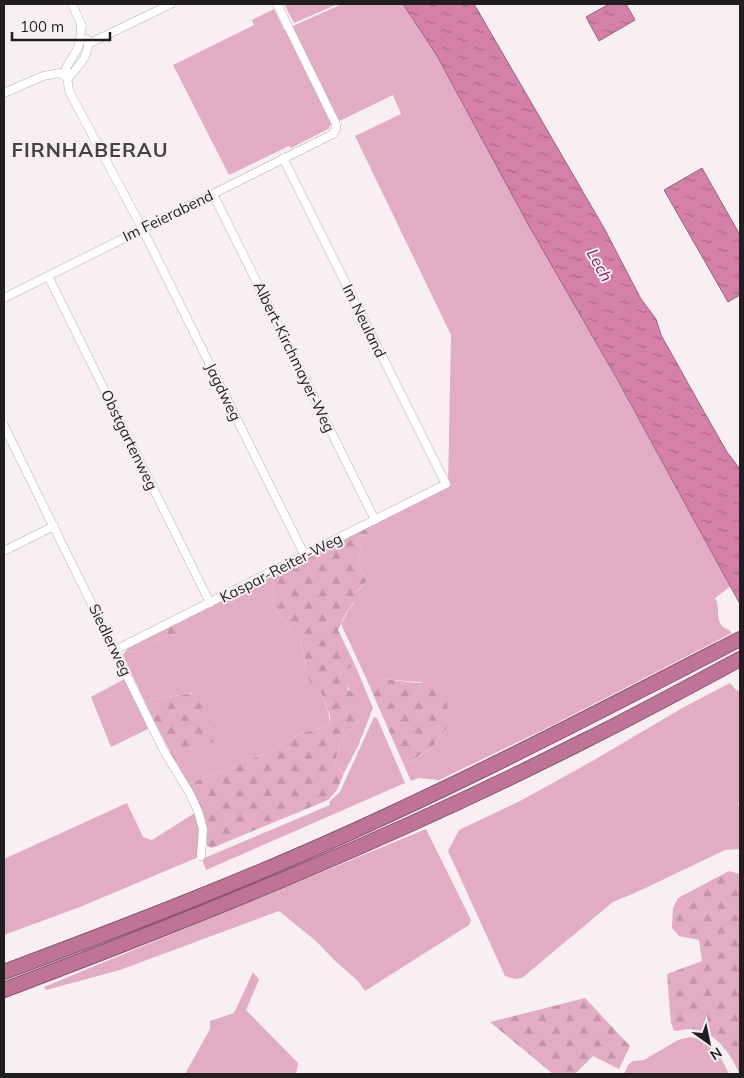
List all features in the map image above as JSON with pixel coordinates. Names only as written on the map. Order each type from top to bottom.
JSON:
[{"type":"highway","points":[[4,972],[194,899],[382,818],[572,727],[740,639]]},
{"type":"highway","points":[[4,990],[202,914],[387,834],[582,742],[740,659]]},
{"type":"street","points":[[68,78],[81,64],[88,49],[81,23],[72,4]]},
{"type":"street","points":[[88,44],[171,4]]},
{"type":"street","name":"Im Feierabend","points":[[4,298],[333,134],[336,124],[277,4]]},
{"type":"street","points":[[68,78],[66,68],[75,56],[80,43],[81,23]]},
{"type":"street","points":[[4,92],[44,76],[60,73],[68,78]]},
{"type":"street","name":"Jagdweg","points":[[68,78],[69,91],[142,228],[304,556]]},
{"type":"street","name":"Im Neuland","points":[[283,158],[446,484]]},
{"type":"street","name":"Albert-Kirchmayer-Weg","points":[[213,194],[375,520]]},
{"type":"street","name":"Obstgartenweg","points":[[48,276],[210,603]]},
{"type":"street","name":"Siedlerweg","points":[[5,430],[164,751],[195,802],[203,829],[201,856]]},
{"type":"street","name":"Kaspar-Reiter-Weg","points":[[115,650],[446,484]]},
{"type":"street","points":[[4,551],[54,526]]},
{"type":"green space","points":[[284,4],[338,4],[294,23]]},
{"type":"green space","points":[[342,4],[403,4],[436,54],[731,586],[715,598],[720,623],[732,633],[547,728],[439,780],[419,778],[411,781],[403,763],[413,762],[430,750],[452,725],[447,710],[420,682],[366,678],[341,624],[353,605],[357,592],[367,581],[358,563],[361,549],[356,542],[359,537],[371,533],[371,526],[448,486],[451,335],[355,136],[401,114],[393,95],[329,126],[330,128],[291,148],[289,146],[229,175],[173,65],[254,25],[252,20],[274,9],[284,30]]},
{"type":"green space","points":[[371,526],[371,533],[359,537],[356,542],[361,549],[358,563],[367,581],[357,591],[356,600],[347,612],[338,630],[355,665],[339,674],[346,681],[348,690],[359,695],[356,704],[359,721],[341,740],[334,765],[344,773],[337,790],[328,800],[212,848],[207,846],[205,818],[188,784],[271,751],[301,733],[330,724],[330,716],[325,702],[320,692],[314,689],[304,670],[306,663],[300,639],[291,633],[275,608],[270,577]]},
{"type":"green space","points":[[270,577],[275,608],[291,633],[300,639],[306,663],[304,670],[324,701],[330,724],[301,733],[271,751],[188,784],[176,763],[213,742],[206,716],[194,693],[148,700],[153,708],[155,717],[153,719],[123,655],[126,651],[141,652],[157,640],[177,635],[182,627],[179,622]]},
{"type":"green space","points":[[179,622],[183,627],[177,635],[157,640],[141,652],[126,651],[128,648]]},
{"type":"green space","points":[[355,665],[373,708],[358,746],[344,773],[334,765],[341,740],[359,721],[352,696],[339,674]]},
{"type":"green space","points":[[128,677],[150,728],[111,747],[91,697]]},
{"type":"green space","points":[[366,678],[435,685],[444,693],[452,725],[430,750],[413,762],[403,763]]},
{"type":"green space","points":[[730,683],[736,690],[740,691],[740,800],[738,804],[740,807],[740,849],[725,850],[613,902],[522,978],[515,979],[505,976],[448,851],[459,830],[522,800],[684,707]]},
{"type":"green space","points":[[194,693],[201,705],[208,706],[209,711],[206,716],[214,728],[215,738],[213,742],[176,763],[153,719],[155,717],[153,709],[148,700]]},
{"type":"green space","points":[[374,717],[377,718],[405,783],[206,870],[202,859],[330,805],[329,802],[340,792]]},
{"type":"green space","points":[[127,803],[143,837],[152,840],[198,811],[203,829],[201,856],[80,907],[4,935],[4,859]]},
{"type":"green space","points":[[426,829],[471,920],[469,925],[365,991],[358,981],[317,942],[279,911],[120,970],[46,990],[44,987]]},
{"type":"green space","points":[[729,871],[740,874],[740,1074],[718,1041],[705,1032],[694,1029],[674,1031],[671,1023],[667,974],[702,961],[699,940],[679,936],[672,928],[673,908],[678,898]]},
{"type":"green space","points":[[253,972],[259,980],[246,1010],[298,1063],[296,1074],[185,1074],[210,1029],[210,1021],[234,1013]]},
{"type":"green space","points":[[585,998],[630,1046],[619,1069],[593,1056],[575,1074],[553,1074],[490,1022]]},
{"type":"green space","points":[[690,1037],[710,1045],[729,1074],[624,1074],[628,1065],[633,1061],[644,1060],[678,1040]]},
{"type":"water","name":"Lech","points":[[403,4],[474,4],[604,228],[641,299],[656,319],[661,335],[699,403],[727,452],[740,469],[740,604],[617,379],[528,224],[436,54]]},
{"type":"water","points":[[609,4],[626,4],[635,20],[599,41],[586,17]]},
{"type":"water","points":[[702,168],[740,235],[740,295],[728,302],[664,190]]},
{"type":"district","name":"FIRNHABERAU","points":[[90,150]]}]
